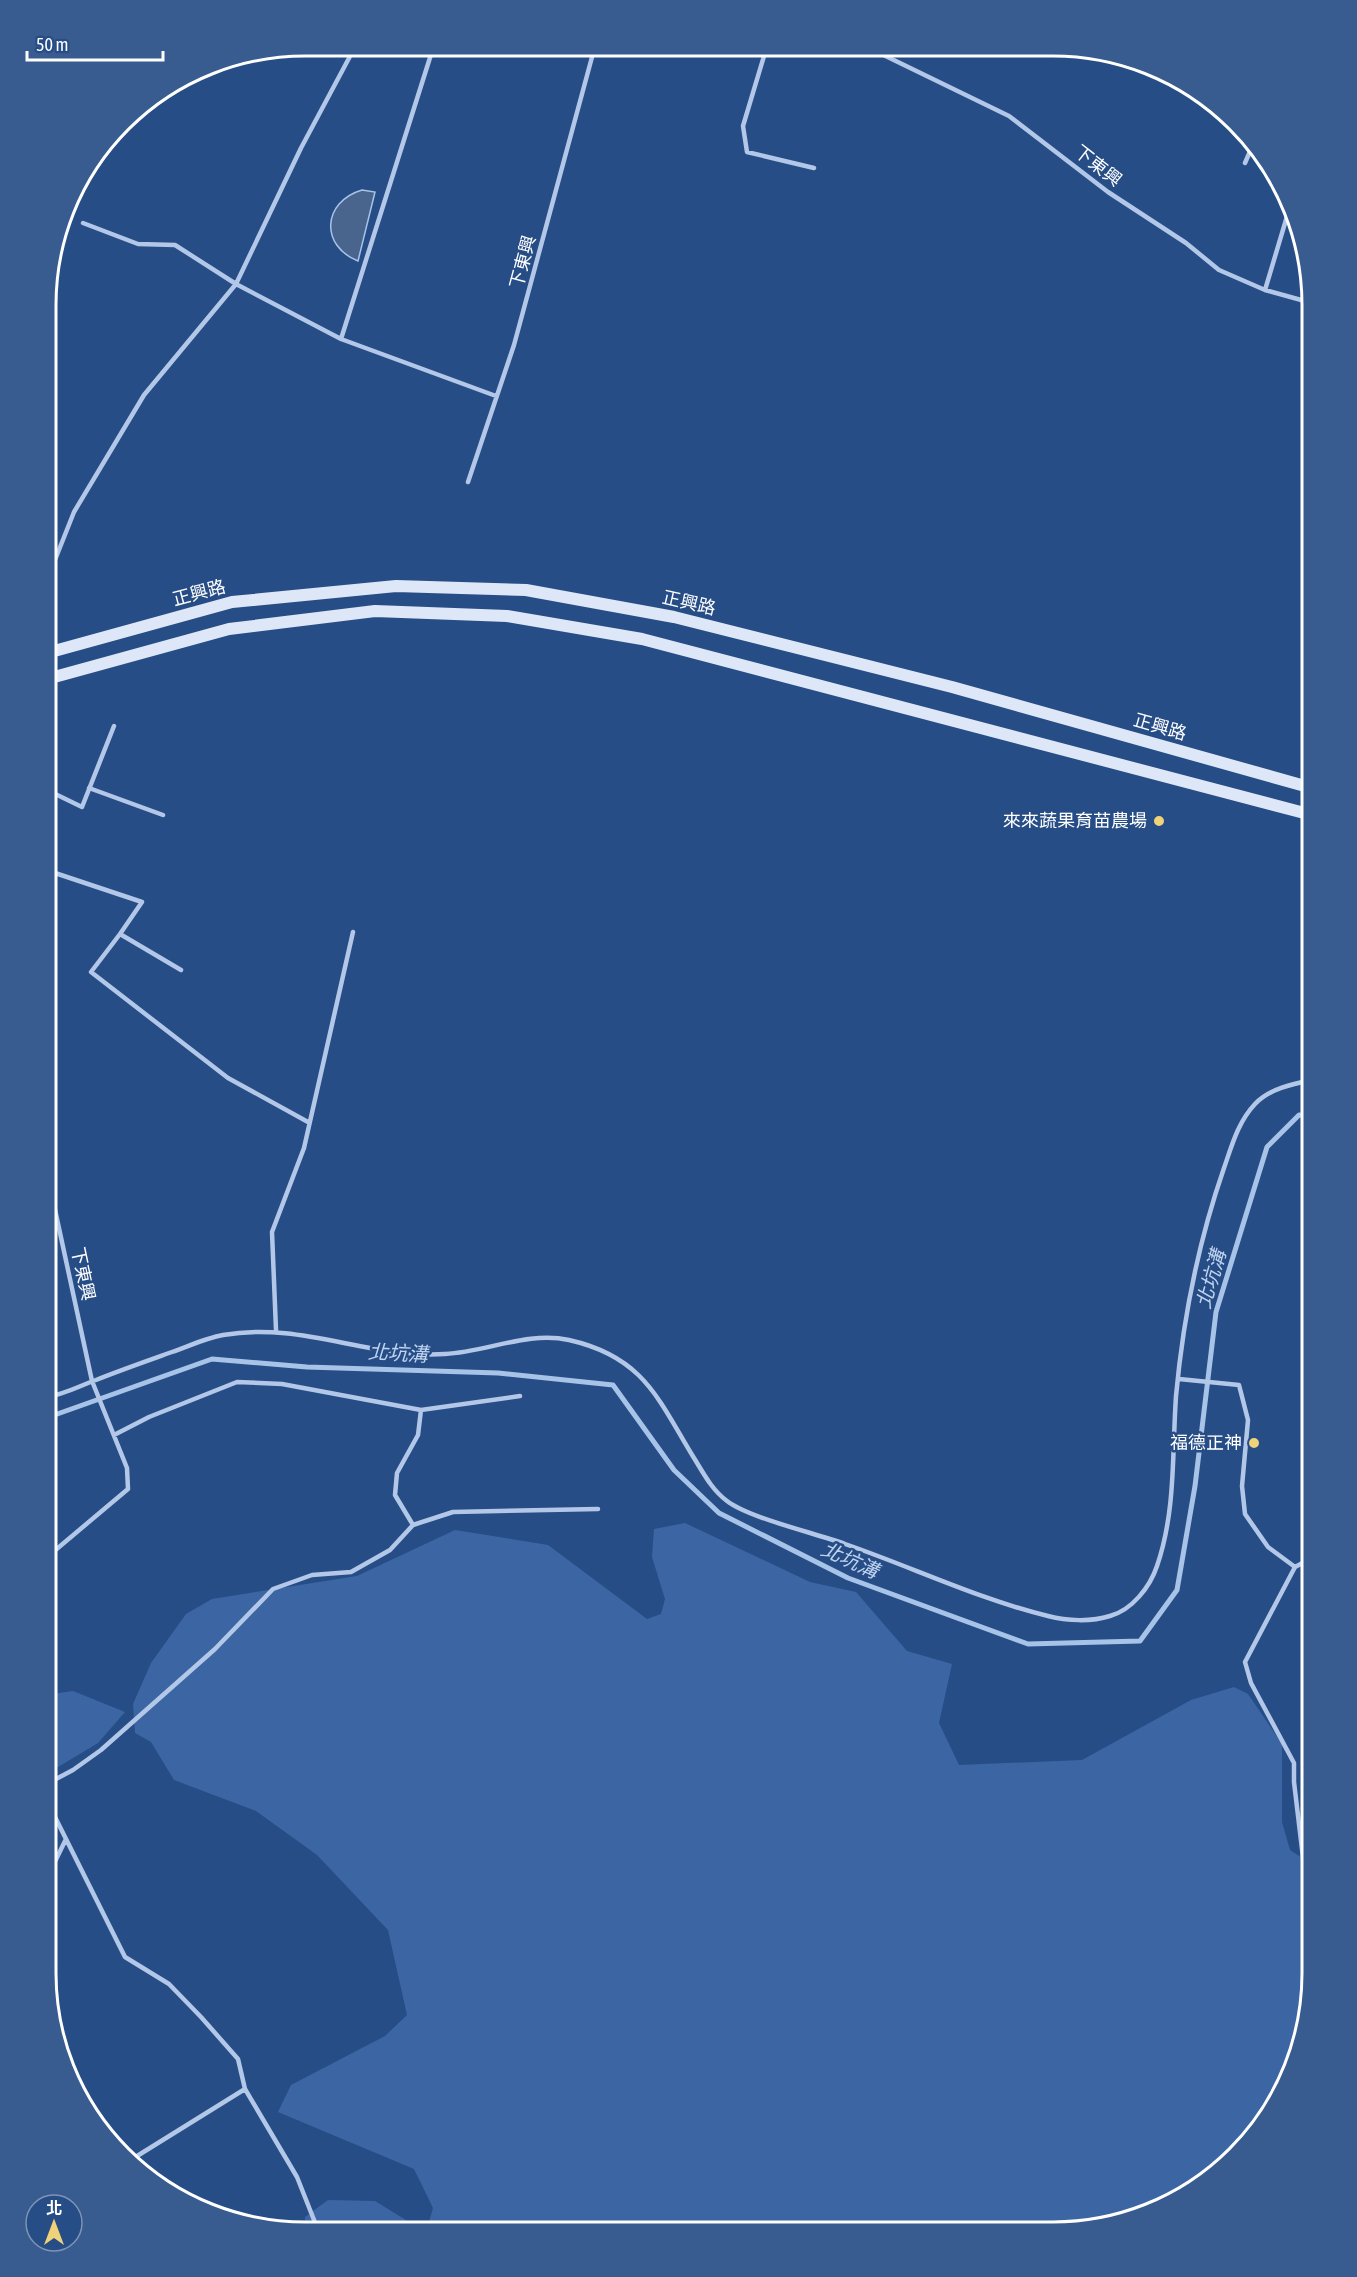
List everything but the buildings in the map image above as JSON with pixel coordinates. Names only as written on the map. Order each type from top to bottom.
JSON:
[{"type":"main road","name":"正興路","points":[[56,651],[232,602],[396,586],[526,590],[686,620],[952,687],[1302,785]]},
{"type":"main road","points":[[56,677],[229,629],[375,611],[507,616],[642,639],[1302,812]]},
{"type":"lane","points":[[56,557],[74,512],[144,395],[236,284],[300,148],[350,56]]},
{"type":"lane","points":[[341,339],[431,56]]},
{"type":"lane","name":"下東興","points":[[468,482],[514,345],[592,56]]},
{"type":"lane","points":[[764,56],[743,126],[747,152],[814,168]]},
{"type":"lane","name":"下東興","points":[[886,56],[1009,116],[1108,192],[1186,243],[1219,270],[1265,290],[1302,300]]},
{"type":"lane","points":[[1245,163],[1250,152]]},
{"type":"lane","points":[[1265,290],[1286,219]]},
{"type":"lane","points":[[83,223],[138,244],[176,245],[236,284],[341,339],[496,396]]},
{"type":"lane","points":[[56,795],[82,807],[114,726]]},
{"type":"lane","points":[[89,788],[163,815]]},
{"type":"lane","points":[[56,873],[142,902],[91,972],[228,1078],[308,1122]]},
{"type":"lane","points":[[276,1330],[272,1232],[304,1148],[308,1122],[353,932]]},
{"type":"lane","points":[[120,934],[181,970]]},
{"type":"lane","points":[[56,1396],[93,1384],[221,1335],[276,1330],[381,1351],[422,1356],[452,1354],[530,1338],[564,1339],[603,1350],[630,1365],[649,1383],[711,1485],[729,1503],[848,1544],[932,1578],[1050,1617],[1087,1621],[1113,1616],[1131,1605],[1146,1588],[1157,1568],[1169,1518],[1180,1378],[1204,1233],[1242,1120],[1259,1100],[1290,1084],[1302,1082]]},
{"type":"lane","name":"下東興","points":[[56,1214],[93,1384],[127,1468],[128,1489],[56,1549]]},
{"type":"lane","points":[[1180,1378],[1239,1385],[1248,1420],[1242,1486],[1245,1514],[1268,1546],[1295,1567]]},
{"type":"lane","points":[[114,1435],[149,1417],[237,1382],[282,1384],[421,1410],[520,1396]]},
{"type":"lane","points":[[413,1525],[395,1495],[398,1473],[418,1435],[421,1410]]},
{"type":"lane","points":[[56,1779],[101,1750],[215,1649],[273,1589],[312,1575],[351,1572],[390,1550],[413,1525],[453,1512],[598,1509]]},
{"type":"lane","points":[[1302,1563],[1295,1567],[1245,1662],[1251,1683],[1294,1763],[1302,1849]]},
{"type":"lane","points":[[56,1819],[125,1957],[169,1984],[238,2059],[245,2089],[297,2177],[315,2222]]},
{"type":"lane","points":[[56,1859],[66,1839]]},
{"type":"lane","points":[[136,2157],[245,2089]]},
{"type":"shaded area","points":[[362,190],[375,192],[358,261],[337,245],[332,235],[331,224],[333,214],[339,204]]},
{"type":"shaded area","points":[[685,1523],[810,1582],[856,1592],[907,1651],[952,1664],[939,1723],[959,1765],[1082,1760],[1191,1700],[1234,1687],[1248,1694],[1282,1744],[1282,1822],[1290,1850],[1302,1858],[1301,1989],[1293,2037],[1276,2083],[1260,2111],[1240,2137],[1217,2160],[1191,2180],[1148,2203],[1101,2217],[1069,2221],[429,2222],[433,2208],[414,2169],[278,2112],[291,2085],[385,2036],[407,2015],[388,1930],[317,1855],[256,1811],[174,1780],[151,1742],[135,1733],[133,1704],[151,1663],[186,1614],[212,1599],[357,1576],[455,1530],[548,1545],[647,1619],[661,1614],[665,1599],[652,1557],[654,1529]]},
{"type":"shaded area","points":[[73,1691],[125,1712],[98,1743],[56,1768],[56,1693]]},
{"type":"shaded area","points":[[328,2200],[375,2201],[409,2222],[305,2222],[305,2217]]},
{"type":"waterway","name":"北坑溝","points":[[56,1414],[212,1359],[307,1367],[498,1373],[613,1385],[674,1470],[719,1513],[848,1578],[1028,1644],[1140,1641],[1177,1590],[1195,1486],[1216,1312],[1267,1147],[1299,1115],[1302,1115]]},
{"type":"place","name":"來來蔬果育苗農場","points":[[1159,821]]},
{"type":"place","name":"福德正神","points":[[1254,1443]]}]
